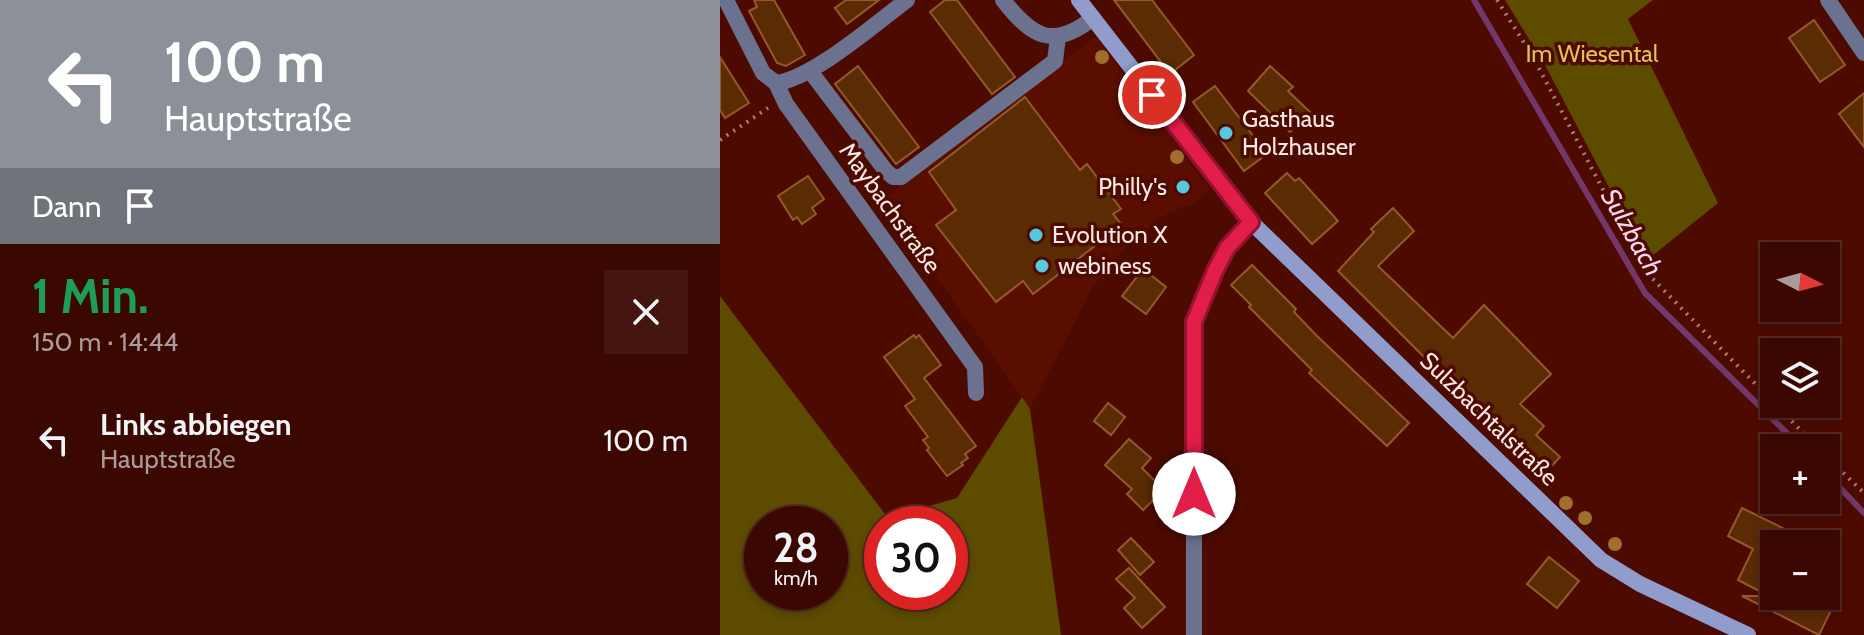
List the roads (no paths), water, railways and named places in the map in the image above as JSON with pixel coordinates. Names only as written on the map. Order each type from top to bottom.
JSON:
[{"type":"main road","name":"Sulzbachtalstraße","points":[[1079,0],[1251,222],[1601,560],[1640,584],[1748,635]]},
{"type":"street","name":"Maybachstraße","points":[[726,0],[763,73],[776,83],[786,104],[975,367],[976,393]]},
{"type":"street","points":[[776,83],[789,81],[810,71],[907,0]]},
{"type":"street","points":[[1003,0],[1030,30],[1058,37],[1077,31],[1093,18]]},
{"type":"street","points":[[1828,0],[1864,53]]},
{"type":"street","name":"Maybachstraße","points":[[810,71],[886,171],[893,177],[901,177],[1055,61],[1058,37]]},
{"type":"street","points":[[1194,635],[1194,322],[1227,248],[1251,222]]},
{"type":"waterway","name":"Sulzbach","points":[[1474,0],[1645,293],[1788,434]]},
{"type":"waterway","name":"Sulzbach","points":[[1840,488],[1864,513]]},
{"type":"place","name":"Gasthaus Holzhauser","points":[[1226,133]]},
{"type":"place","name":"Philly's","points":[[1183,187]]},
{"type":"place","name":"Evolution X","points":[[1036,235]]},
{"type":"place","name":"webiness","points":[[1042,266]]},
{"type":"park label","name":"Im Wiesental","points":[[1592,54]]}]
